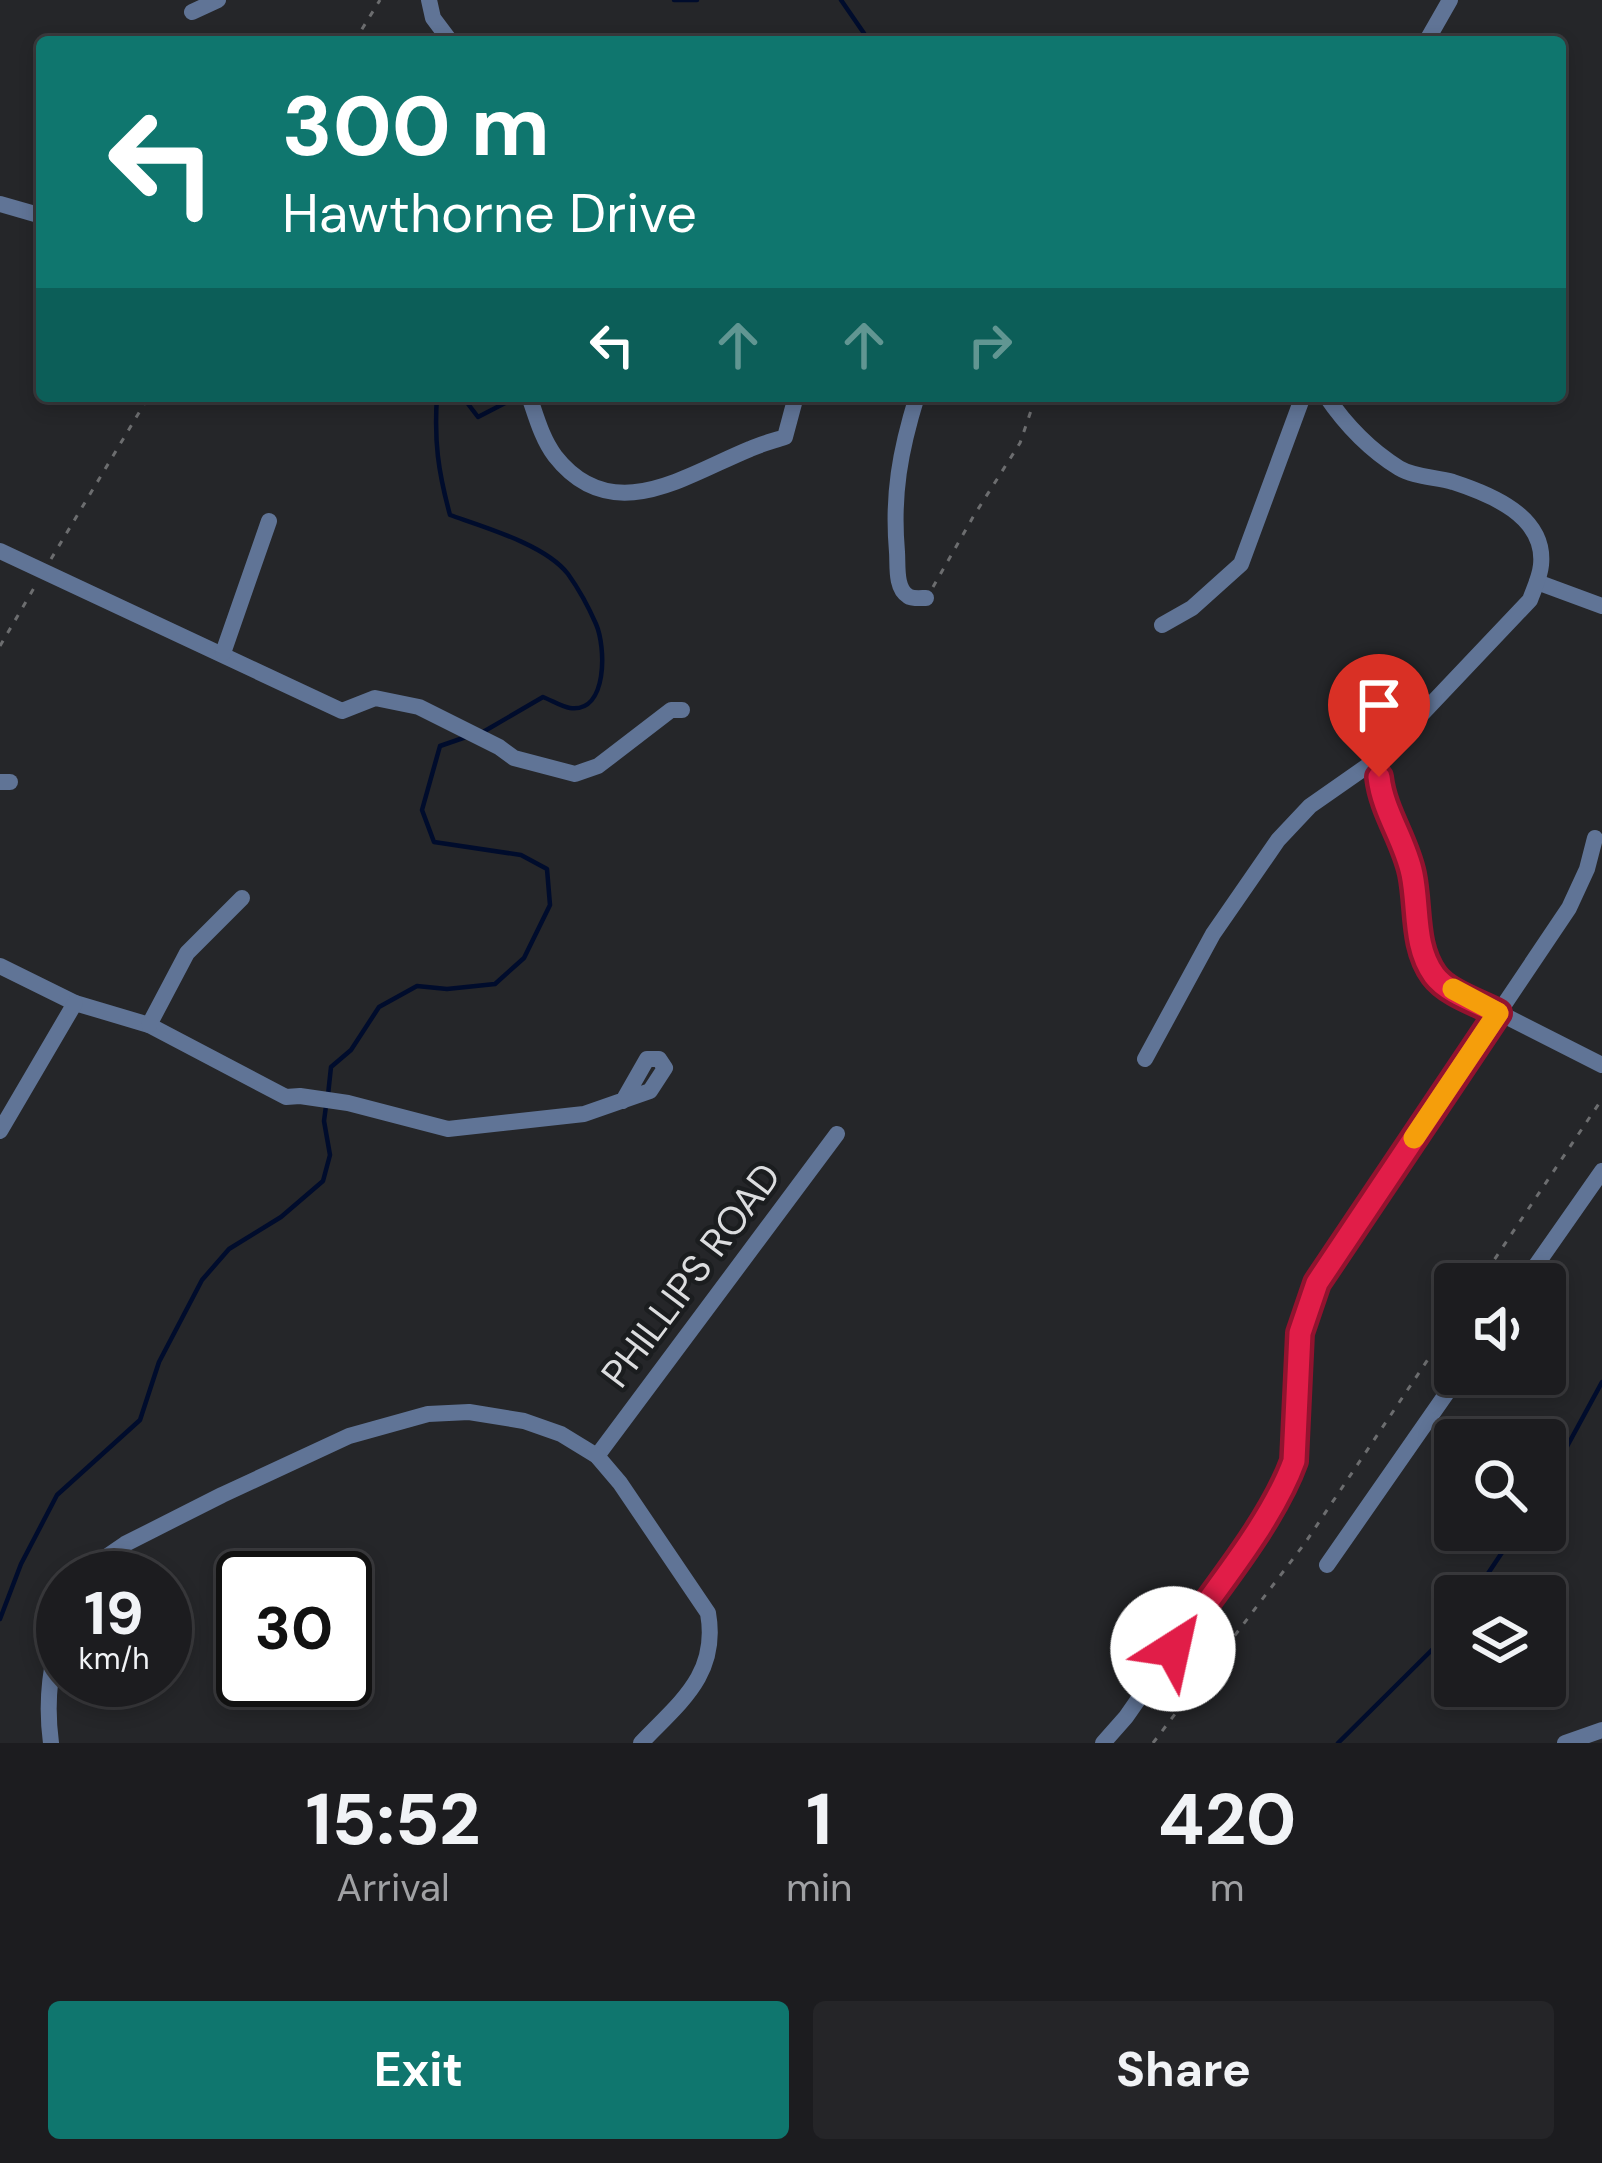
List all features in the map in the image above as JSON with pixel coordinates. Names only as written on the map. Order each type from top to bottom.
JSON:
[{"type":"street","points":[[192,12],[218,0]]},
{"type":"street","points":[[428,0],[447,36]]},
{"type":"street","points":[[1429,36],[1450,0]]},
{"type":"street","points":[[0,204],[36,214]]},
{"type":"street","points":[[531,402],[554,455],[574,474],[619,494],[680,483],[785,437],[794,402]]},
{"type":"street","points":[[916,402],[896,480],[894,532],[902,590],[913,598],[926,598]]},
{"type":"street","points":[[1162,626],[1192,608],[1240,564],[1302,402]]},
{"type":"street","points":[[1145,1059],[1214,934],[1278,840],[1310,806],[1383,755],[1530,600],[1537,582],[1541,554],[1517,510],[1453,482],[1403,471],[1344,423],[1330,402]]},
{"type":"street","points":[[223,653],[269,521]]},
{"type":"street","points":[[0,551],[342,711],[375,698],[419,707],[514,758],[575,774],[598,766],[671,710],[682,710]]},
{"type":"street","points":[[1537,582],[1602,607]]},
{"type":"street","points":[[1383,755],[1381,796],[1406,850],[1419,937],[1432,973],[1442,984],[1602,1065]]},
{"type":"street","points":[[1102,1743],[1126,1717],[1287,1479],[1294,1461],[1300,1333],[1317,1283],[1569,908],[1595,838]]},
{"type":"street","points":[[148,1025],[187,953],[242,898]]},
{"type":"street","points":[[0,966],[74,1003],[148,1025],[286,1097],[348,1103],[448,1129],[584,1114],[623,1101]]},
{"type":"street","points":[[0,1131],[74,1003]]},
{"type":"street","name":"PHILLIPS ROAD","points":[[597,1456],[838,1134]]},
{"type":"street","points":[[1538,1263],[1602,1171]]},
{"type":"street","points":[[1327,1565],[1445,1395]]},
{"type":"street","points":[[114,1551],[349,1436],[428,1414],[469,1412],[524,1421],[561,1434],[597,1456],[620,1483],[708,1613],[712,1632],[706,1664],[694,1687],[641,1743]]},
{"type":"street","points":[[47,1707],[51,1743]]},
{"type":"street","points":[[1565,1743],[1602,1730]]},
{"type":"path","points":[[358,36],[380,0]]},
{"type":"path","points":[[0,646],[145,402]]},
{"type":"path","points":[[926,598],[1020,443],[1034,402]]},
{"type":"path","points":[[1492,1263],[1602,1099]]},
{"type":"path","points":[[1154,1743],[1305,1543],[1434,1350]]},
{"type":"waterway","points":[[674,0],[697,0]]},
{"type":"waterway","points":[[841,0],[866,36]]},
{"type":"waterway","points":[[437,402],[438,456],[450,515],[514,538],[558,564],[587,605],[602,648],[601,676],[592,700],[582,707],[567,707],[543,697],[483,732]]},
{"type":"waterway","points":[[467,402],[478,417],[507,402]]},
{"type":"waterway","points":[[328,1095],[331,1067],[351,1050],[379,1007],[417,986],[447,989],[495,984],[524,958],[550,905],[547,869],[521,855],[434,842],[422,810],[440,746],[466,737]]},
{"type":"waterway","points":[[0,1619],[21,1564],[57,1495],[140,1420],[159,1362],[202,1280],[229,1249],[281,1217],[323,1181],[330,1155],[326,1106]]},
{"type":"waterway","points":[[1566,1448],[1602,1382]]},
{"type":"waterway","points":[[1487,1575],[1503,1551]]},
{"type":"waterway","points":[[1338,1743],[1434,1648]]},
{"type":"slow traffic","points":[[1414,1138],[1498,1013],[1453,989]]},
{"type":"route","points":[[1173,1649],[1287,1479],[1294,1461],[1300,1333],[1317,1283],[1498,1013],[1442,984],[1432,973],[1419,937],[1406,850],[1381,796],[1379,777]]}]
